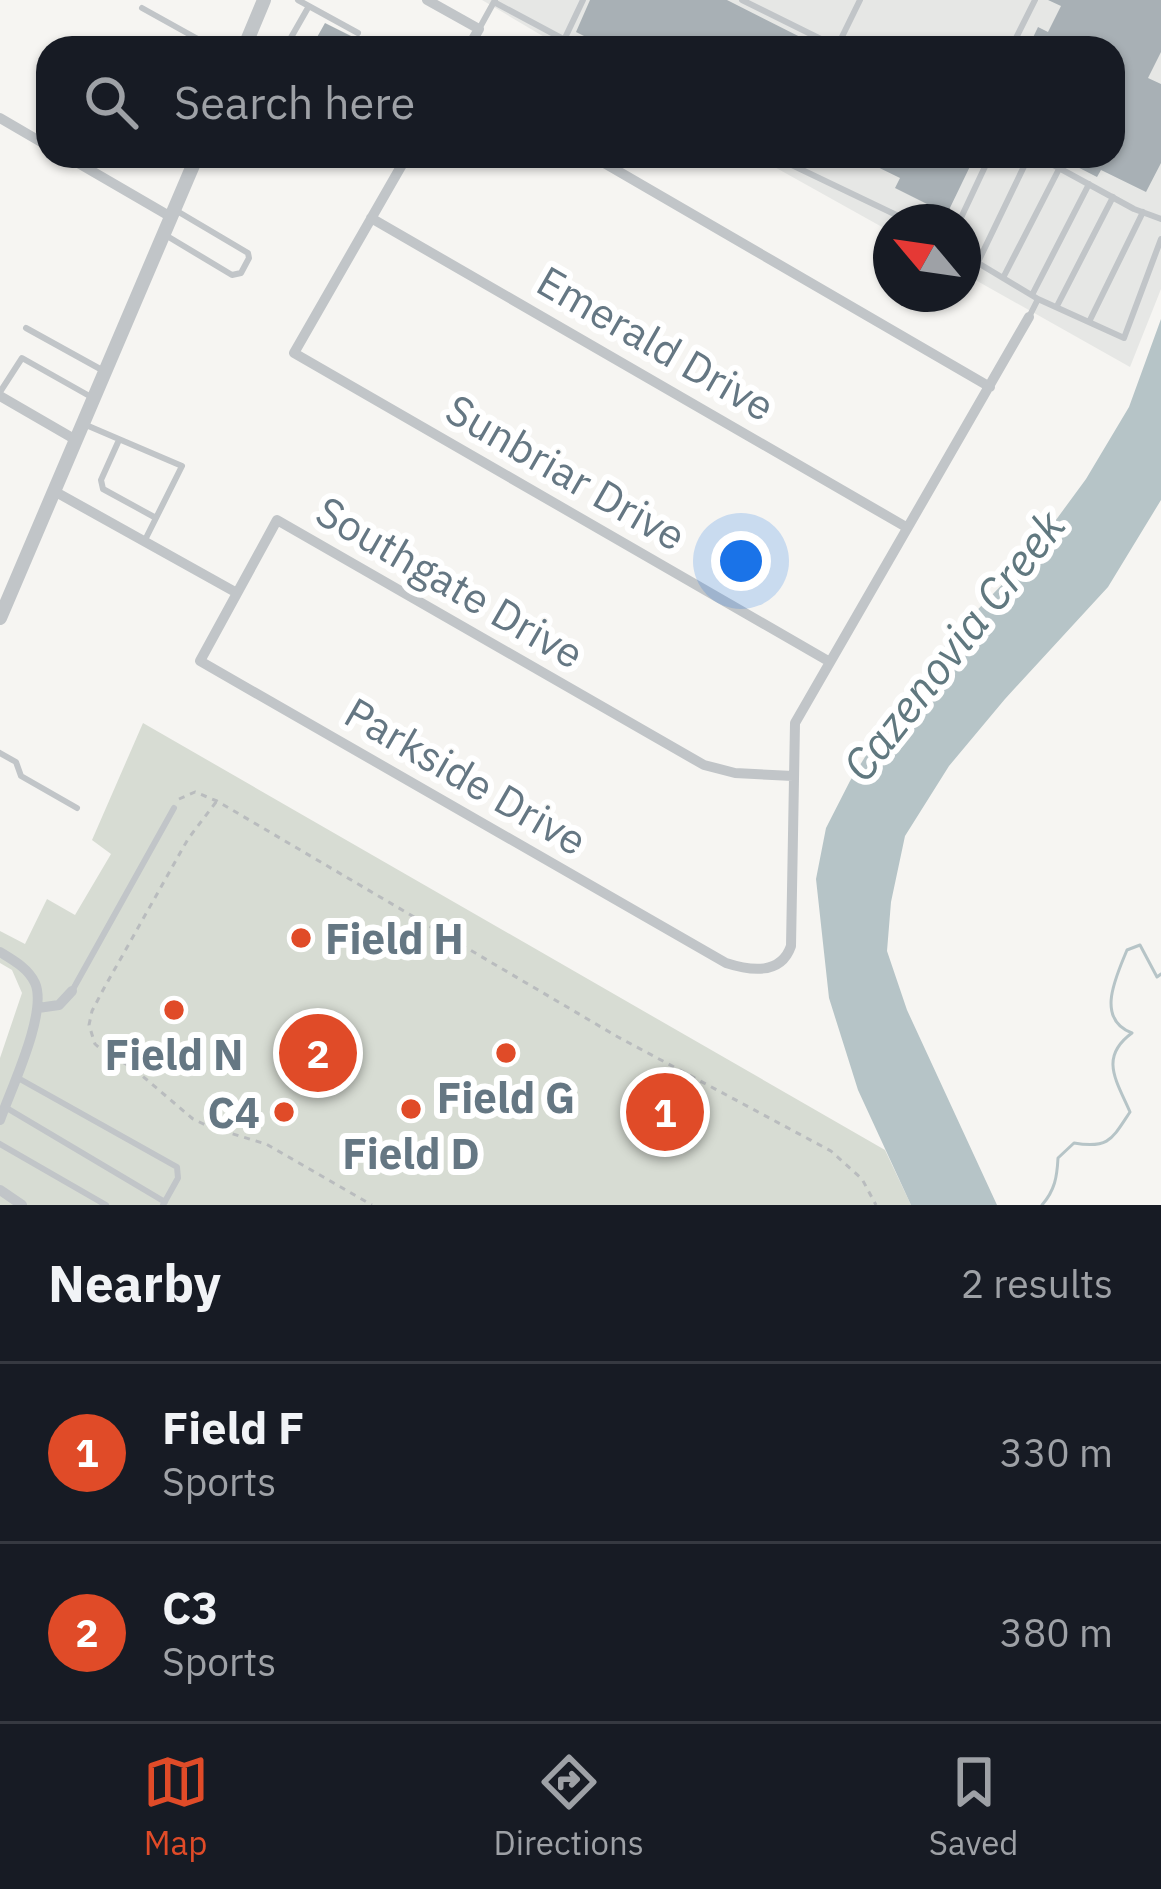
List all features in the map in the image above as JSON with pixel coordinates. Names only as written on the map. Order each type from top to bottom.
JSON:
[{"type":"street","points":[[249,36],[264,0]]},
{"type":"street","points":[[427,0],[479,28],[475,36]]},
{"type":"street","points":[[0,118],[36,139]]},
{"type":"street","points":[[89,168],[173,213]]},
{"type":"street","points":[[0,618],[192,168]]},
{"type":"street","points":[[371,218],[399,168]]},
{"type":"street","points":[[613,168],[990,387]]},
{"type":"street","name":"Sunbriar Drive","points":[[371,218],[293,353],[830,662]]},
{"type":"street","name":"Emerald Drive","points":[[371,218],[906,527]]},
{"type":"street","points":[[793,776],[794,723],[1029,317]]},
{"type":"street","points":[[0,394],[76,440]]},
{"type":"street","points":[[54,491],[237,593]]},
{"type":"street","name":"Southgate Drive","points":[[237,593],[277,520],[704,765],[735,773],[793,776]]},
{"type":"street","name":"Parkside Drive","points":[[237,593],[200,661],[726,963],[771,967],[784,961],[791,946],[793,776]]},
{"type":"street","points":[[0,952],[21,965],[34,981],[40,1001],[0,1120]]},
{"type":"street","points":[[38,1008],[59,1005],[72,991]]},
{"type":"street","points":[[0,1190],[22,1205]]},
{"type":"lane","points":[[298,0],[358,33]]},
{"type":"lane","points":[[567,36],[584,0]]},
{"type":"lane","points":[[742,0],[814,36]]},
{"type":"lane","points":[[844,36],[860,0]]},
{"type":"lane","points":[[1017,36],[1035,0]]},
{"type":"lane","points":[[479,28],[495,1],[558,36]]},
{"type":"lane","points":[[292,36],[309,6]]},
{"type":"lane","points":[[142,8],[192,36]]},
{"type":"lane","points":[[798,168],[873,204]]},
{"type":"lane","points":[[968,204],[985,168]]},
{"type":"lane","points":[[981,256],[1027,168]]},
{"type":"lane","points":[[1003,278],[1059,168],[1161,219]]},
{"type":"lane","points":[[1029,317],[1088,184]]},
{"type":"lane","points":[[1057,308],[1112,197]]},
{"type":"lane","points":[[1089,322],[1143,212]]},
{"type":"lane","points":[[164,235],[232,275],[241,273],[249,258],[248,253],[173,213]]},
{"type":"lane","points":[[981,264],[1035,297],[1124,338],[1161,239]]},
{"type":"lane","points":[[26,328],[105,372]]},
{"type":"lane","points":[[0,394],[22,358],[93,398]]},
{"type":"lane","points":[[83,424],[182,466],[144,542]]},
{"type":"lane","points":[[119,440],[101,480],[103,488],[156,518]]},
{"type":"lane","points":[[0,753],[16,762],[21,776],[77,808]]},
{"type":"lane","points":[[72,991],[177,804]]},
{"type":"lane","points":[[5,1107],[164,1204],[178,1178],[177,1167],[16,1077]]},
{"type":"lane","points":[[0,1144],[106,1205]]},
{"type":"path","points":[[177,804],[195,792],[217,801],[618,1037],[831,1151],[862,1179],[876,1205]]},
{"type":"path","points":[[217,801],[188,839],[103,990],[92,1011],[91,1034],[104,1052],[143,1076],[193,1119],[280,1151],[372,1205]]},
{"type":"shaded area","points":[[482,0],[1161,0],[1161,289],[1130,367],[981,283],[981,204],[873,204],[873,222],[776,168],[1125,168],[1125,36],[543,36]]},
{"type":"shaded area","points":[[143,723],[885,1150],[911,1205],[0,1205],[0,1058],[22,993],[12,970],[0,963],[0,931],[25,944],[47,899],[75,915],[111,854],[92,840]]},
{"type":"water","name":"Cazenovia Creek","points":[[1161,319],[1161,500],[1108,587],[949,766],[905,836],[891,902],[887,951],[907,1010],[997,1205],[911,1205],[858,1090],[829,998],[816,879],[826,828],[880,733],[949,639],[1028,558],[1086,479],[1129,407]]},
{"type":"building","points":[[590,0],[727,0],[798,36],[584,36],[576,32]]},
{"type":"building","points":[[1048,0],[1161,0],[1161,52],[1148,78],[1161,84],[1161,163],[1146,192],[1101,170],[1097,177],[1079,168],[1125,168],[1125,36],[1034,36],[1038,27],[1048,32],[1061,6]]},
{"type":"building","points":[[325,23],[351,36],[318,36]]},
{"type":"building","points":[[880,168],[969,168],[952,204],[927,204],[895,188],[900,178]]},
{"type":"waterway","points":[[1042,1205],[1054,1183],[1058,1158],[1074,1143],[1108,1140],[1130,1112],[1113,1060],[1132,1033],[1121,1027],[1111,1008],[1127,950],[1140,945],[1157,977],[1161,974]]},
{"type":"place","name":"Field H","points":[[301,938]]},
{"type":"place","name":"Field N","points":[[174,1010]]},
{"type":"place","name":"C3","points":[[318,1053]]},
{"type":"place","name":"Field G","points":[[506,1053]]},
{"type":"place","name":"Field D","points":[[411,1109]]},
{"type":"place","name":"C4","points":[[284,1112]]},
{"type":"place","name":"Field F","points":[[665,1112]]}]
